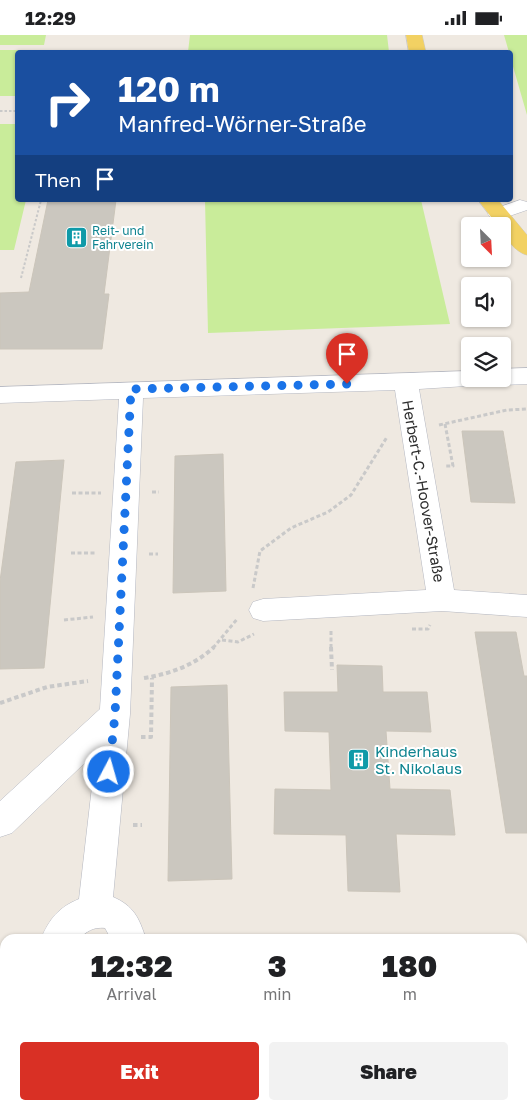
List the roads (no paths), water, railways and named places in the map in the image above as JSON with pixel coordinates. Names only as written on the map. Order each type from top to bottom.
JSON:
[{"type":"main road","points":[[414,35],[417,50]]},
{"type":"main road","points":[[493,207],[527,249]]},
{"type":"street","points":[[493,207],[520,206]]},
{"type":"street","points":[[511,377],[527,376]]},
{"type":"street","points":[[0,395],[131,389],[461,380]]},
{"type":"street","name":"Herbert-C.-Hoover-Straße","points":[[406,382],[442,600]]},
{"type":"street","points":[[95,910],[115,715],[131,389]]},
{"type":"street","name":"Herbert-C.-Hoover-Straße","points":[[252,605],[329,606],[442,600],[527,606]]},
{"type":"street","points":[[0,822],[115,715]]},
{"type":"street","points":[[60,934],[72,919],[83,913],[95,910],[116,916],[123,923],[127,934]]},
{"type":"place","name":"Reit- und Fahrverein","points":[[76,237]]},
{"type":"place","name":"Kinderhaus St. Nikolaus","points":[[359,760]]}]
